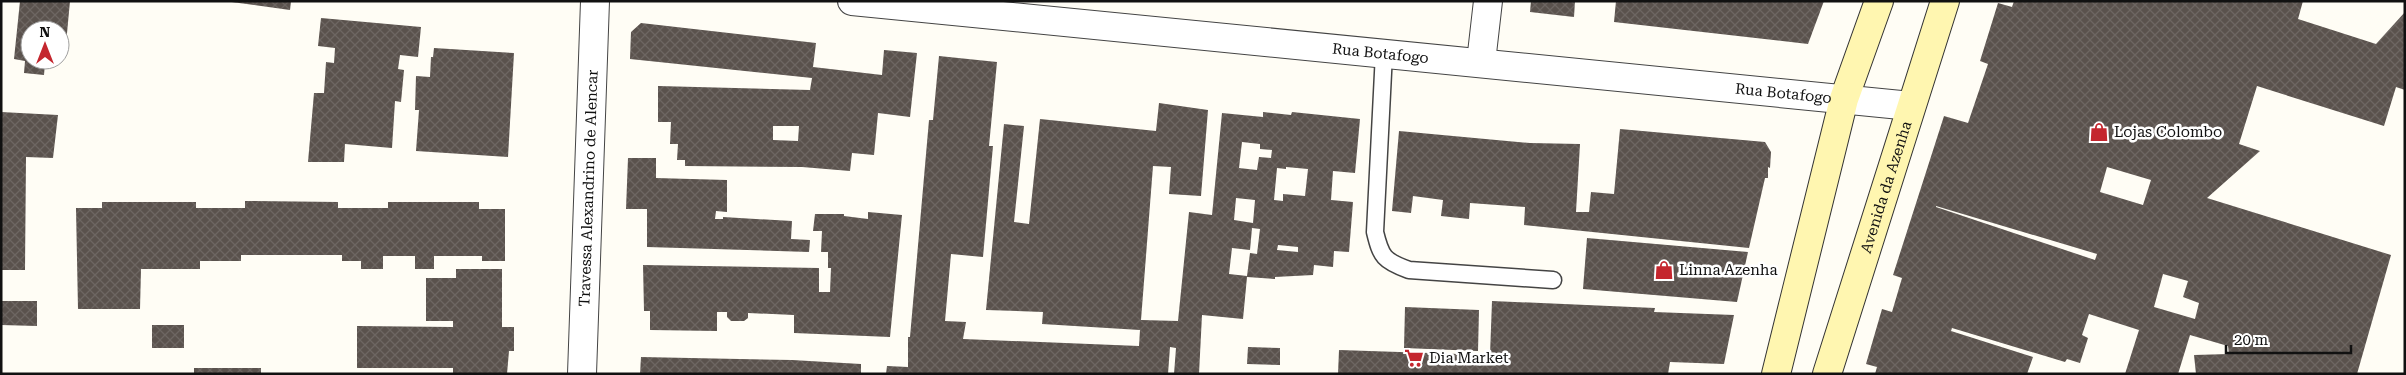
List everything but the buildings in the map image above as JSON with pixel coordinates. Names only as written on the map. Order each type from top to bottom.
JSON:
[{"type":"main road","points":[[1776,374],[1844,99],[1880,1]]},
{"type":"main road","name":"Avenida da Azenha","points":[[1827,374],[1945,1]]},
{"type":"street","name":"Travessa Alexandrino de Alencar","points":[[582,374],[595,1]]},
{"type":"street","name":"Rua Botafogo","points":[[852,1],[1911,106]]},
{"type":"street","points":[[1481,62],[1488,1]]},
{"type":"lane","points":[[1384,53],[1375,232],[1380,252],[1389,263],[1409,270],[1553,280]]},
{"type":"place","name":"Lojas Colombo","points":[[2099,132]]},
{"type":"place","name":"Linna Azenha","points":[[1664,270]]},
{"type":"place","name":"Dia Market","points":[[1414,358]]}]
